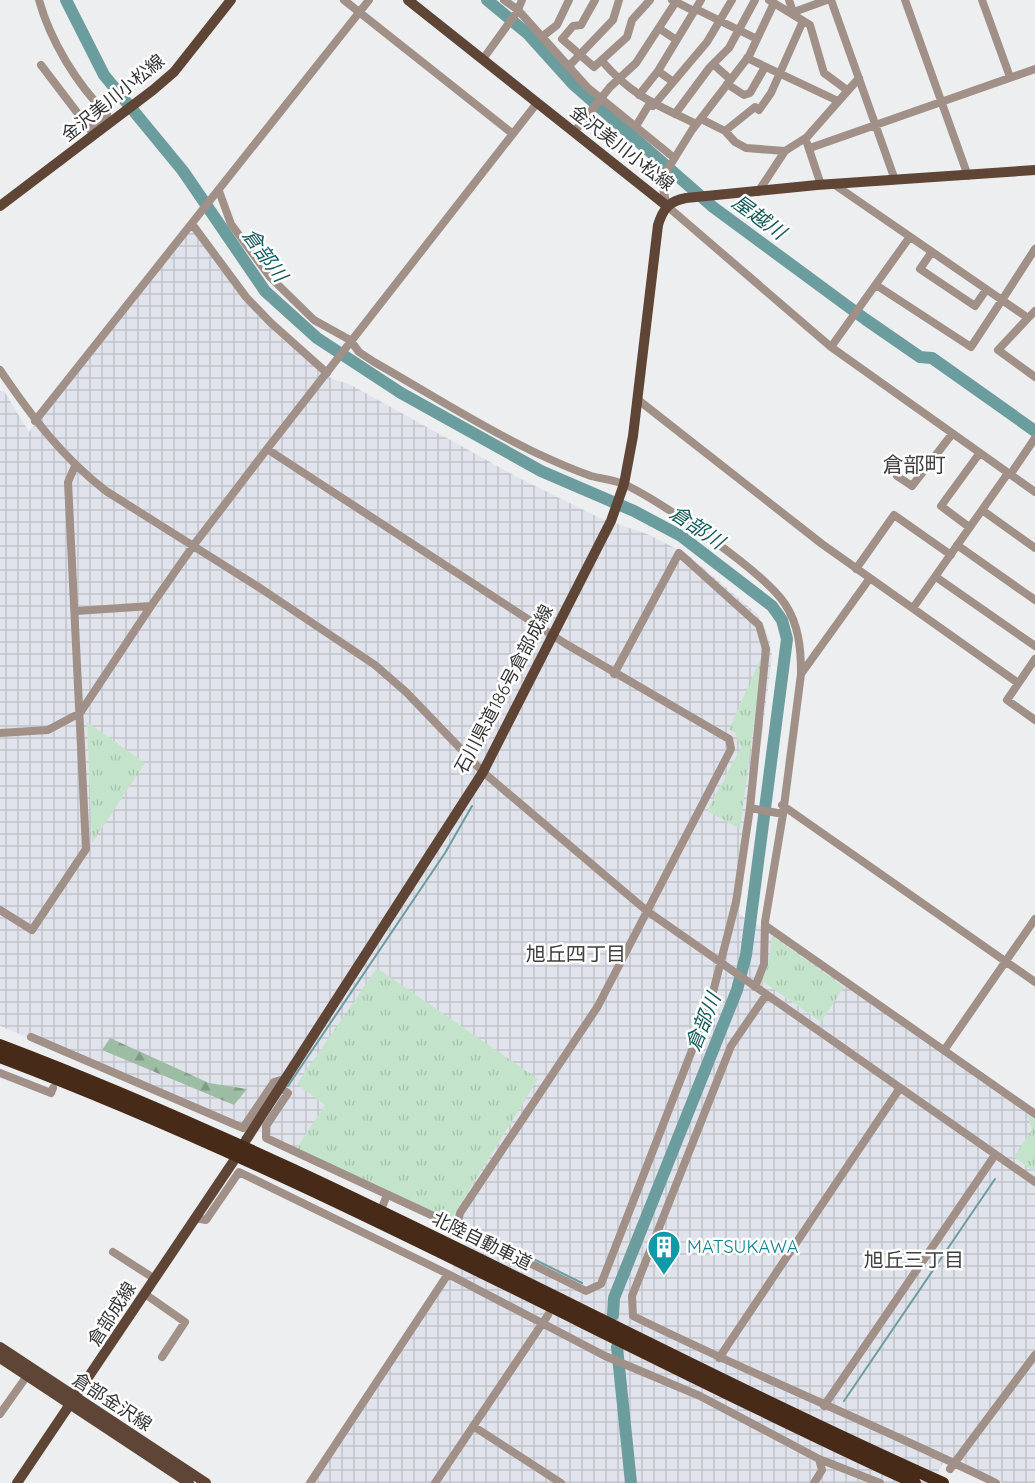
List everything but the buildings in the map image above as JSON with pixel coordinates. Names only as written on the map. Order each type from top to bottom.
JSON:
[{"type":"highway","name":"北陸自動車道","points":[[0,1045],[105,1087],[286,1167],[776,1405],[943,1483]]},
{"type":"highway","name":"北陸自動車道","points":[[0,1058],[113,1102],[281,1176],[915,1483]]},
{"type":"main road","name":"金沢美川小松線","points":[[0,206],[92,131],[119,117],[174,72],[231,0]]},
{"type":"main road","name":"金沢美川小松線","points":[[408,0],[667,206],[676,200],[686,198],[1035,170]]},
{"type":"main road","name":"石川県道186号倉部成線","points":[[246,1140],[483,772],[551,634],[611,521],[623,486],[633,436],[658,225],[667,206]]},
{"type":"main road","name":"倉部成線","points":[[17,1483],[74,1402],[233,1162]]},
{"type":"main road","name":"倉部金沢線","points":[[0,1347],[29,1373]]},
{"type":"main road","name":"倉部金沢線","points":[[0,1358],[29,1373],[206,1483]]},
{"type":"main road","name":"倉部金沢線","points":[[74,1402],[189,1483]]},
{"type":"street","points":[[39,0],[54,37],[72,69],[96,103],[107,114],[92,131],[41,65]]},
{"type":"street","points":[[344,0],[513,134]]},
{"type":"street","points":[[35,421],[369,0]]},
{"type":"street","points":[[504,0],[543,36],[587,87],[672,158]]},
{"type":"street","points":[[483,58],[518,11],[522,0]]},
{"type":"street","points":[[543,36],[557,24],[569,0]]},
{"type":"street","points":[[595,0],[581,25],[573,26],[562,39],[594,68],[627,38],[632,20],[650,0]]},
{"type":"street","points":[[569,66],[613,20],[619,0]]},
{"type":"street","points":[[639,95],[658,71],[675,39],[701,0]]},
{"type":"street","points":[[636,126],[652,104],[707,42],[732,0]]},
{"type":"street","points":[[675,114],[713,64],[729,48],[755,0]]},
{"type":"street","points":[[789,0],[792,12]]},
{"type":"street","points":[[792,12],[826,0]]},
{"type":"street","points":[[831,0],[895,180]]},
{"type":"street","points":[[905,0],[968,176]]},
{"type":"street","points":[[982,0],[1010,77]]},
{"type":"street","points":[[574,132],[618,80],[636,63],[675,1],[756,39]]},
{"type":"street","points":[[847,90],[824,73],[810,26],[792,12],[771,1],[747,57],[672,158],[663,175],[662,189],[667,206],[831,347],[1035,492]]},
{"type":"street","points":[[725,131],[755,108],[759,110],[771,93],[803,21]]},
{"type":"street","points":[[660,28],[675,39]]},
{"type":"street","points":[[747,57],[778,74],[838,100]]},
{"type":"street","points":[[602,61],[618,80],[652,104],[725,131],[735,142],[746,148],[784,151]]},
{"type":"street","points":[[713,64],[728,82],[744,95],[750,93],[765,67]]},
{"type":"street","points":[[810,148],[1035,69]]},
{"type":"street","points":[[658,71],[672,81]]},
{"type":"street","points":[[758,192],[784,151],[804,139],[859,78]]},
{"type":"street","points":[[0,733],[48,730],[80,713],[193,546],[349,342],[537,103]]},
{"type":"street","points":[[804,139],[810,148],[820,186]]},
{"type":"street","points":[[835,186],[986,290],[1032,315],[998,350],[1035,377]]},
{"type":"street","points":[[218,192],[231,224],[270,277],[314,320],[349,342],[374,362],[529,450],[591,476],[623,486],[703,534],[771,587],[786,605],[796,625],[801,648],[801,674],[765,922],[764,964],[753,985]]},
{"type":"street","points":[[195,221],[246,297],[271,323],[328,371]]},
{"type":"street","points":[[831,347],[909,238]]},
{"type":"street","points":[[876,285],[971,347],[1035,249]]},
{"type":"street","points":[[931,253],[920,269],[975,306],[986,290]]},
{"type":"street","points":[[0,370],[4,383],[35,421],[75,466],[106,491],[332,635],[375,665],[405,692],[483,772],[647,911],[1035,1182]]},
{"type":"street","points":[[637,399],[855,569],[1018,683]]},
{"type":"street","points":[[897,476],[912,486],[952,434]]},
{"type":"street","points":[[913,608],[1035,438]]},
{"type":"street","points":[[267,449],[614,674],[729,740],[730,749],[598,1006],[460,1213],[458,1227]]},
{"type":"street","points":[[969,527],[941,506],[980,454]]},
{"type":"street","points":[[0,910],[32,930],[86,849],[68,482],[75,466]]},
{"type":"street","points":[[982,510],[1035,548]]},
{"type":"street","points":[[855,569],[894,515],[951,555]]},
{"type":"street","points":[[957,545],[1035,600]]},
{"type":"street","points":[[31,1037],[65,1056],[243,1128],[274,1082],[282,1083],[288,1093],[266,1126],[266,1138],[458,1227],[586,1291],[601,1284],[710,1004],[736,902],[752,809],[766,649],[759,625],[679,552],[614,674]]},
{"type":"street","points":[[936,577],[1035,646]]},
{"type":"street","points":[[801,674],[870,578]]},
{"type":"street","points":[[76,611],[151,606]]},
{"type":"street","points":[[1035,659],[1006,700],[1035,720]]},
{"type":"street","points":[[752,809],[781,811],[1035,982]]},
{"type":"street","points":[[945,1049],[1035,918]]},
{"type":"street","points":[[766,926],[1035,1114]]},
{"type":"street","points":[[766,994],[731,1046],[632,1296],[633,1316],[719,1358],[745,1367],[785,1393],[824,1406],[952,1466],[996,1483]]},
{"type":"street","points":[[0,1073],[51,1093],[53,1088]]},
{"type":"street","points":[[719,1358],[900,1088]]},
{"type":"street","points":[[824,1406],[995,1155]]},
{"type":"street","points":[[195,1218],[206,1220],[239,1172],[371,1231],[605,1356],[766,1424],[819,1459],[880,1483]]},
{"type":"street","points":[[383,1205],[387,1195]]},
{"type":"street","points":[[113,1252],[155,1280]]},
{"type":"street","points":[[310,1483],[448,1274]]},
{"type":"street","points":[[145,1294],[185,1322],[162,1357]]},
{"type":"street","points":[[435,1483],[548,1315]]},
{"type":"street","points":[[952,1466],[1035,1355]]},
{"type":"street","points":[[0,1414],[29,1373]]},
{"type":"street","points":[[473,1426],[561,1483]]},
{"type":"street","points":[[814,1483],[822,1470],[819,1459]]},
{"type":"shaded area","points":[[191,229],[229,280],[276,334],[332,379],[349,384],[519,478],[600,518],[647,534],[687,554],[757,614],[769,637],[772,656],[739,914],[774,934],[1035,1117],[1035,1483],[1003,1483],[957,1459],[945,1459],[932,1483],[313,1483],[448,1279],[470,1229],[272,1137],[0,1026],[0,391],[4,391],[29,432]]},
{"type":"green space","points":[[763,653],[740,829],[707,811],[741,747],[735,733],[729,729]]},
{"type":"green space","points":[[87,722],[145,763],[92,843]]},
{"type":"green space","points":[[772,936],[844,987],[821,1022],[762,981],[768,966]]},
{"type":"green space","points":[[377,968],[538,1079],[450,1221],[296,1149],[325,1105],[297,1084]]},
{"type":"green space","points":[[110,1038],[209,1083],[247,1089],[234,1105],[102,1050]]},
{"type":"green space","points":[[1027,1114],[1035,1120],[1035,1172],[1014,1157],[1032,1129]]},
{"type":"waterway","name":"倉部川","points":[[66,0],[104,75],[183,171],[265,291],[317,338],[401,393],[541,471],[634,511],[681,536],[772,606],[782,620],[787,639],[746,955],[737,990],[614,1298],[613,1315]]},
{"type":"waterway","name":"屋越川","points":[[487,0],[528,34],[573,84],[713,207],[865,319],[920,357],[932,358],[1035,431]]},
{"type":"waterway","points":[[288,1086],[445,853],[472,806]]},
{"type":"waterway","points":[[844,1401],[995,1179]]},
{"type":"waterway","points":[[473,1229],[582,1283]]},
{"type":"waterway","name":"倉部川","points":[[617,1347],[631,1483]]},
{"type":"place","name":"MATSUKAWA","points":[[664,1276]]},
{"type":"district","name":"倉部町","points":[[914,465]]},
{"type":"district","name":"旭丘四丁目","points":[[576,954]]},
{"type":"district","name":"旭丘三丁目","points":[[914,1260]]}]
